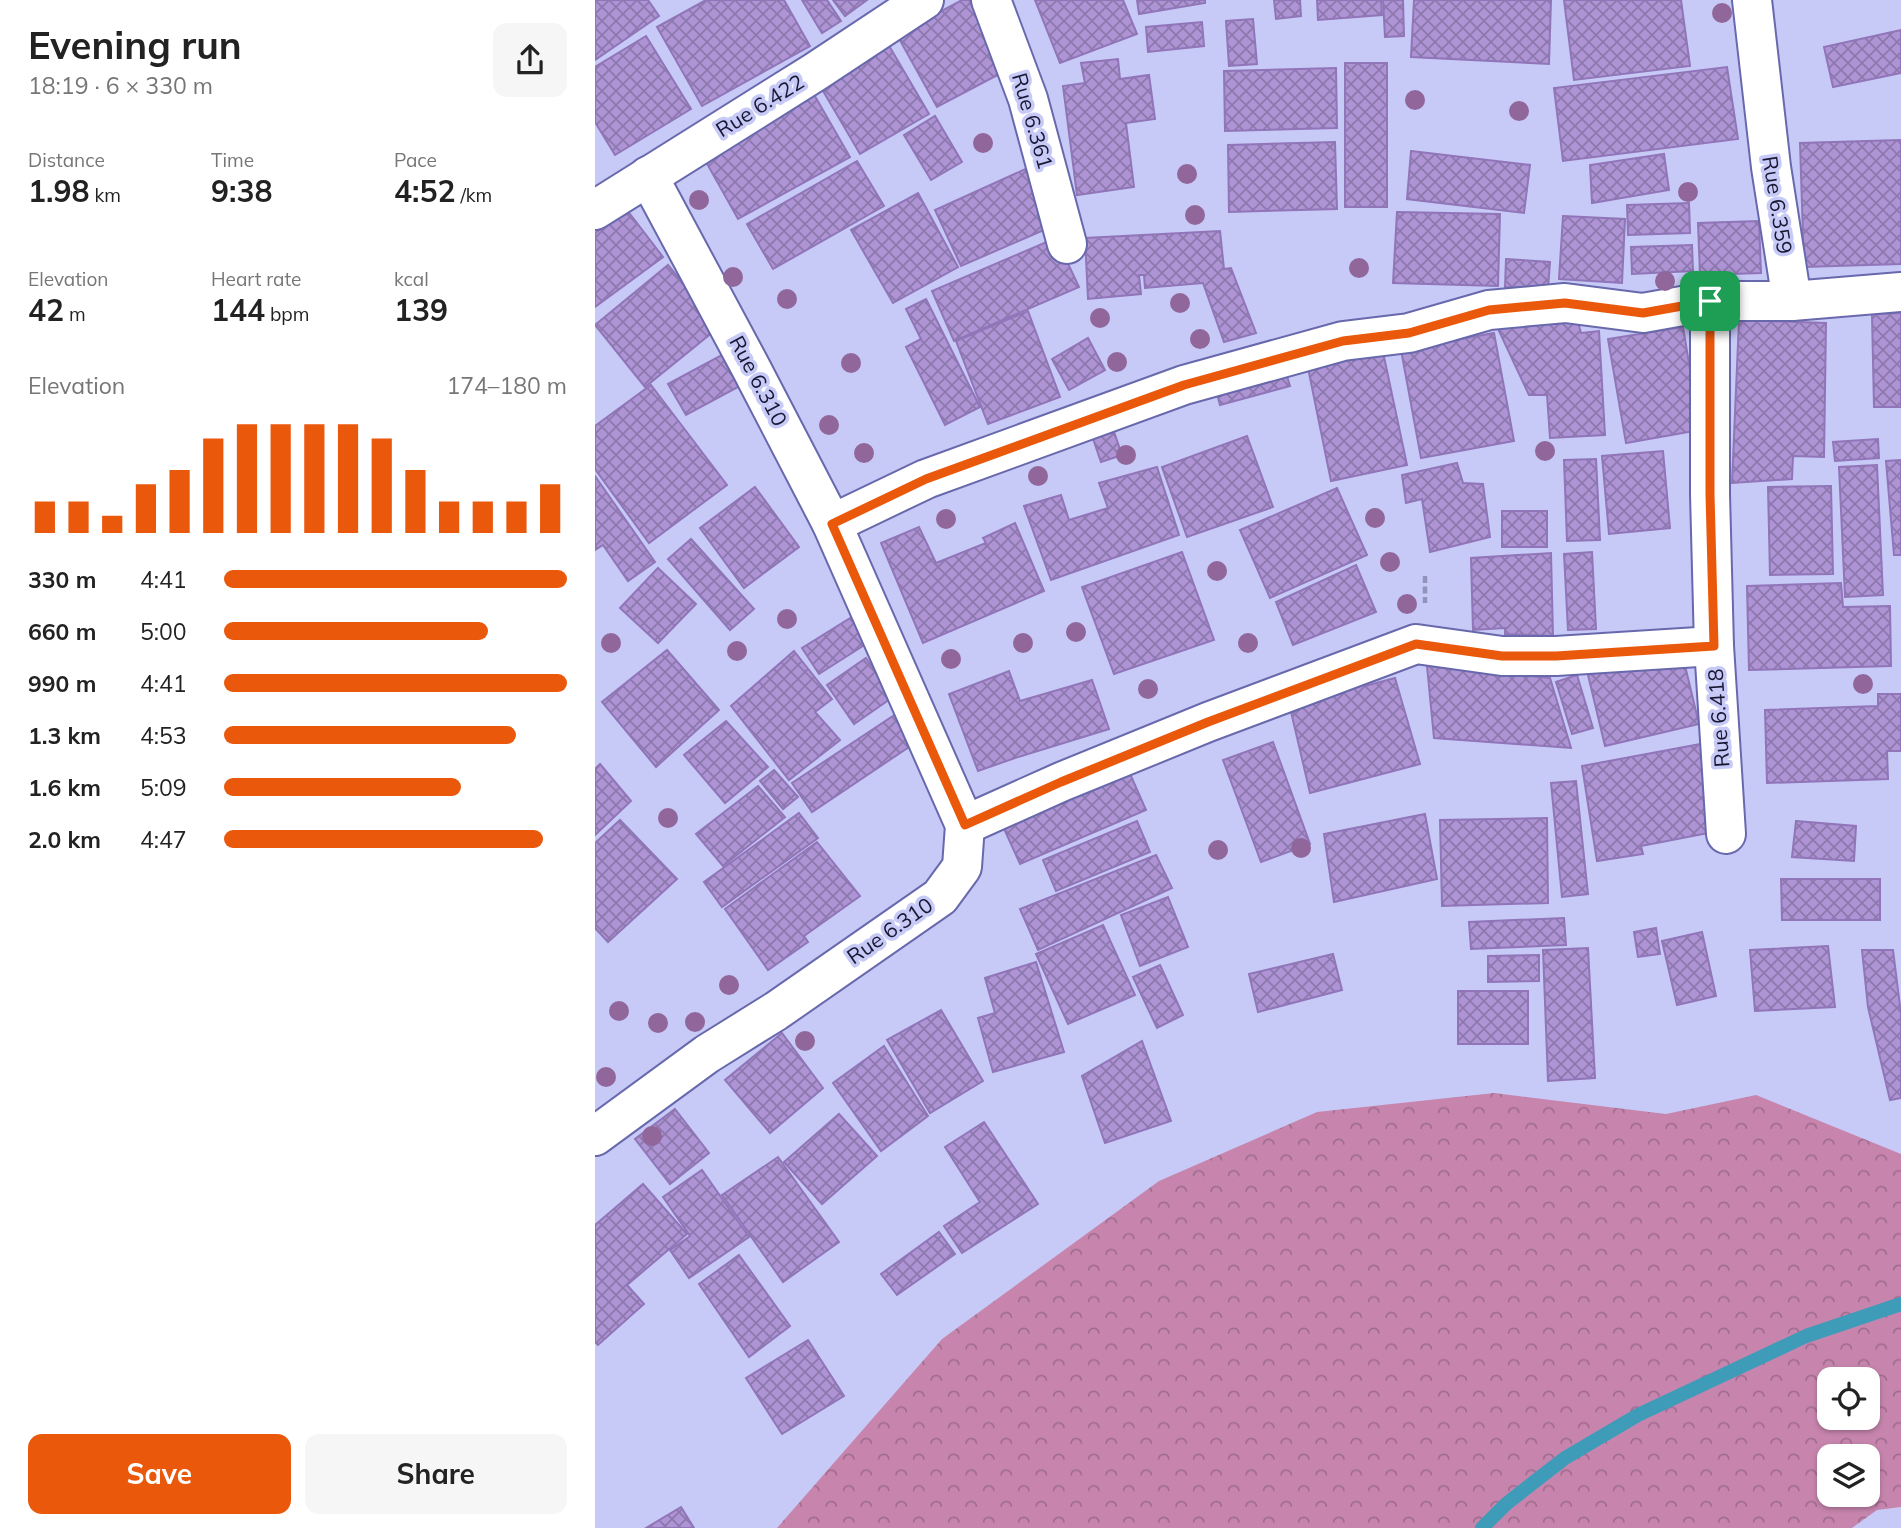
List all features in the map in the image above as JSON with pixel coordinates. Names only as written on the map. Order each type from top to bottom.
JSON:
[{"type":"street","name":"Rue 6.422","points":[[595,210],[925,0]]},
{"type":"street","name":"Rue 6.361","points":[[991,0],[1028,99],[1067,244]]},
{"type":"street","name":"Rue 6.359","points":[[1752,0],[1771,167],[1792,301]]},
{"type":"street","name":"Rue 6.310","points":[[595,1136],[707,1054],[776,1011],[940,897],[963,867],[965,825],[832,524],[647,176]]},
{"type":"street","points":[[832,524],[926,479],[1184,385],[1343,341],[1409,333],[1489,310],[1565,303],[1643,313],[1710,301],[1792,301],[1901,292]]},
{"type":"street","name":"Rue 6.418","points":[[1710,301],[1710,494],[1714,646],[1727,834]]},
{"type":"street","points":[[965,825],[1061,782],[1208,722],[1416,644],[1502,656],[1556,656],[1714,646]]},
{"type":"green space","points":[[1494,1093],[1666,1114],[1756,1095],[1901,1154],[1901,1507],[1877,1510],[1852,1528],[777,1528],[942,1339],[1159,1181],[1317,1112]]},
{"type":"building","points":[[595,0],[648,0],[659,16],[595,60]]},
{"type":"building","points":[[706,0],[784,0],[810,46],[702,106],[657,27]]},
{"type":"building","points":[[802,0],[827,0],[841,21],[822,33]]},
{"type":"building","points":[[833,0],[867,0],[845,16]]},
{"type":"building","points":[[962,0],[969,0],[1007,70],[937,107],[897,35]]},
{"type":"building","points":[[1035,0],[1123,0],[1137,34],[1060,63]]},
{"type":"building","points":[[1137,0],[1205,0],[1205,3],[1139,14]]},
{"type":"building","points":[[1274,0],[1300,0],[1301,16],[1276,19]]},
{"type":"building","points":[[1317,0],[1381,0],[1382,15],[1318,20]]},
{"type":"building","points":[[1383,0],[1403,0],[1404,36],[1385,37]]},
{"type":"building","points":[[1414,0],[1551,0],[1549,64],[1411,57]]},
{"type":"building","points":[[1564,0],[1681,0],[1690,66],[1574,80]]},
{"type":"building","points":[[1253,19],[1257,64],[1229,66],[1226,21]]},
{"type":"building","points":[[1202,22],[1204,46],[1148,52],[1146,27]]},
{"type":"building","points":[[1901,30],[1901,73],[1833,87],[1824,47]]},
{"type":"building","points":[[646,36],[691,109],[615,155],[595,122],[595,67]]},
{"type":"building","points":[[888,44],[929,114],[860,154],[819,84]]},
{"type":"building","points":[[1118,59],[1120,79],[1149,75],[1155,119],[1126,123],[1134,187],[1077,195],[1063,86],[1085,83],[1081,63]]},
{"type":"building","points":[[1345,63],[1387,63],[1387,207],[1345,207]]},
{"type":"building","points":[[1727,67],[1738,139],[1563,161],[1554,88]]},
{"type":"building","points":[[1336,68],[1337,128],[1225,131],[1224,71]]},
{"type":"building","points":[[812,91],[850,157],[738,219],[701,153]]},
{"type":"building","points":[[935,116],[962,162],[931,180],[904,135]]},
{"type":"building","points":[[1901,140],[1901,264],[1804,267],[1800,143]]},
{"type":"building","points":[[1335,142],[1337,209],[1229,212],[1228,145]]},
{"type":"building","points":[[1411,151],[1530,165],[1524,213],[1407,199]]},
{"type":"building","points":[[1664,154],[1669,190],[1592,203],[1590,165]]},
{"type":"building","points":[[857,161],[884,206],[773,269],[747,224]]},
{"type":"building","points":[[1032,166],[1060,223],[961,266],[935,210]]},
{"type":"building","points":[[918,193],[958,267],[893,303],[851,230]]},
{"type":"building","points":[[1689,203],[1690,233],[1628,235],[1627,205]]},
{"type":"building","points":[[627,210],[663,257],[595,307],[595,233]]},
{"type":"building","points":[[1397,212],[1500,214],[1498,286],[1393,283]]},
{"type":"building","points":[[1563,216],[1625,219],[1622,283],[1559,279]]},
{"type":"building","points":[[1759,221],[1761,273],[1700,275],[1698,223]]},
{"type":"building","points":[[1220,231],[1224,269],[1231,268],[1256,333],[1224,342],[1203,283],[1145,288],[1144,275],[1139,275],[1141,294],[1088,299],[1085,238]]},
{"type":"building","points":[[1056,238],[1079,287],[954,341],[932,291]]},
{"type":"building","points":[[1692,245],[1693,271],[1632,274],[1631,247]]},
{"type":"building","points":[[1506,259],[1550,262],[1548,289],[1505,287]]},
{"type":"building","points":[[668,265],[719,327],[645,387],[595,325]]},
{"type":"building","points":[[926,299],[980,407],[945,425],[906,347],[921,339],[906,309]]},
{"type":"building","points":[[1028,311],[1060,397],[988,424],[956,341]]},
{"type":"building","points":[[1575,311],[1581,333],[1599,331],[1605,435],[1550,438],[1547,395],[1529,395],[1493,318]]},
{"type":"building","points":[[1901,313],[1901,407],[1874,407],[1872,314]]},
{"type":"building","points":[[1739,320],[1826,323],[1824,457],[1793,456],[1792,479],[1732,483]]},
{"type":"building","points":[[1683,327],[1700,430],[1626,443],[1608,339]]},
{"type":"building","points":[[1494,333],[1514,441],[1421,458],[1401,350]]},
{"type":"building","points":[[1088,338],[1105,370],[1069,390],[1052,359]]},
{"type":"building","points":[[731,350],[749,381],[686,415],[668,384]]},
{"type":"building","points":[[1383,352],[1407,465],[1331,481],[1308,368]]},
{"type":"building","points":[[1283,363],[1290,386],[1220,405],[1214,383]]},
{"type":"building","points":[[651,385],[727,485],[649,543],[595,469],[595,426]]},
{"type":"building","points":[[1112,426],[1122,455],[1101,462],[1091,433]]},
{"type":"building","points":[[1247,436],[1273,507],[1187,537],[1162,467]]},
{"type":"building","points":[[1878,439],[1879,458],[1835,461],[1833,442]]},
{"type":"building","points":[[1663,451],[1670,528],[1609,534],[1602,456]]},
{"type":"building","points":[[1596,459],[1600,540],[1567,541],[1564,460]]},
{"type":"building","points":[[1901,460],[1901,555],[1894,555],[1886,461]]},
{"type":"building","points":[[1457,463],[1463,483],[1483,484],[1490,537],[1430,552],[1422,499],[1406,503],[1402,475]]},
{"type":"building","points":[[1877,465],[1883,595],[1845,597],[1839,467]]},
{"type":"building","points":[[1157,467],[1179,535],[1051,580],[1024,506],[1061,495],[1069,520],[1108,508],[1099,483]]},
{"type":"building","points":[[595,476],[655,562],[628,581],[603,545],[595,550]]},
{"type":"building","points":[[1831,486],[1833,574],[1770,575],[1768,487]]},
{"type":"building","points":[[755,487],[799,547],[744,588],[700,528]]},
{"type":"building","points":[[1337,488],[1367,555],[1270,598],[1240,530]]},
{"type":"building","points":[[1502,511],[1547,511],[1547,547],[1502,547]]},
{"type":"building","points":[[1015,523],[1044,591],[923,643],[881,543],[919,527],[936,563],[986,543],[983,538]]},
{"type":"building","points":[[691,539],[754,609],[730,630],[668,559]]},
{"type":"building","points":[[1182,552],[1214,640],[1114,674],[1082,587]]},
{"type":"building","points":[[1592,552],[1596,629],[1568,630],[1564,554]]},
{"type":"building","points":[[1551,553],[1553,636],[1505,634],[1505,628],[1473,630],[1471,558]]},
{"type":"building","points":[[1356,565],[1376,612],[1293,645],[1276,602]]},
{"type":"building","points":[[658,568],[696,604],[658,643],[620,608]]},
{"type":"building","points":[[1841,583],[1843,607],[1890,606],[1891,666],[1749,670],[1747,586]]},
{"type":"building","points":[[860,612],[874,639],[819,674],[802,648]]},
{"type":"building","points":[[667,650],[719,710],[656,767],[602,702]]},
{"type":"building","points":[[794,651],[832,699],[815,712],[840,740],[789,780],[731,706]]},
{"type":"building","points":[[1682,653],[1699,724],[1605,746],[1588,675]]},
{"type":"building","points":[[866,658],[893,697],[854,724],[827,685]]},
{"type":"building","points":[[1427,666],[1550,678],[1571,748],[1434,738]]},
{"type":"building","points":[[1009,671],[1020,701],[1092,680],[1109,729],[978,771],[949,694]]},
{"type":"building","points":[[1577,675],[1593,728],[1572,734],[1556,682]]},
{"type":"building","points":[[1363,678],[1365,686],[1395,678],[1420,764],[1310,793],[1288,699]]},
{"type":"building","points":[[1878,694],[1901,694],[1901,751],[1887,751],[1888,779],[1767,783],[1765,710],[1878,706]]},
{"type":"building","points":[[908,706],[924,737],[812,812],[792,783]]},
{"type":"building","points":[[726,721],[768,767],[725,803],[684,755]]},
{"type":"building","points":[[1273,742],[1310,844],[1261,862],[1223,760]]},
{"type":"building","points":[[1706,743],[1724,830],[1641,846],[1643,854],[1597,861],[1582,766]]},
{"type":"building","points":[[600,764],[631,801],[595,835],[595,769]]},
{"type":"building","points":[[1127,767],[1146,810],[1020,864],[1001,822]]},
{"type":"building","points":[[774,770],[798,797],[783,809],[760,781]]},
{"type":"building","points":[[1576,781],[1588,894],[1562,897],[1551,783]]},
{"type":"building","points":[[758,786],[785,817],[723,866],[696,834]]},
{"type":"building","points":[[799,813],[818,838],[722,907],[704,882]]},
{"type":"building","points":[[1425,814],[1437,879],[1334,902],[1324,834]]},
{"type":"building","points":[[1547,818],[1548,903],[1442,906],[1440,820]]},
{"type":"building","points":[[620,820],[677,879],[608,942],[595,928],[595,843]]},
{"type":"building","points":[[1137,821],[1150,852],[1056,891],[1043,860]]},
{"type":"building","points":[[1796,821],[1856,826],[1854,861],[1792,857]]},
{"type":"building","points":[[817,842],[860,896],[804,936],[808,942],[768,970],[725,909]]},
{"type":"building","points":[[1156,855],[1172,888],[1038,950],[1020,909]]},
{"type":"building","points":[[1781,879],[1880,879],[1880,920],[1782,920]]},
{"type":"building","points":[[1168,897],[1188,947],[1140,966],[1121,915]]},
{"type":"building","points":[[1564,918],[1566,945],[1471,949],[1469,922]]},
{"type":"building","points":[[1103,925],[1135,995],[1068,1024],[1036,954]]},
{"type":"building","points":[[1656,928],[1660,954],[1638,957],[1634,932]]},
{"type":"building","points":[[1702,932],[1716,996],[1677,1005],[1662,941]]},
{"type":"building","points":[[1828,946],[1835,1007],[1755,1011],[1750,950]]},
{"type":"building","points":[[1588,948],[1595,1078],[1548,1081],[1543,950]]},
{"type":"building","points":[[1862,950],[1893,950],[1901,1014],[1901,1098],[1890,1100],[1868,1007]]},
{"type":"building","points":[[1333,954],[1342,990],[1258,1012],[1249,974]]},
{"type":"building","points":[[1539,955],[1539,981],[1488,982],[1488,956]]},
{"type":"building","points":[[1036,962],[1064,1052],[993,1072],[978,1018],[995,1013],[985,978]]},
{"type":"building","points":[[1160,965],[1183,1015],[1157,1028],[1133,977]]},
{"type":"building","points":[[1458,991],[1528,991],[1528,1044],[1458,1044]]},
{"type":"building","points":[[941,1010],[983,1081],[930,1113],[887,1040]]},
{"type":"building","points":[[782,1033],[823,1088],[770,1133],[725,1080]]},
{"type":"building","points":[[1142,1041],[1171,1121],[1105,1143],[1082,1076]]},
{"type":"building","points":[[884,1046],[928,1116],[881,1151],[833,1083]]},
{"type":"building","points":[[675,1109],[709,1153],[670,1184],[635,1139]]},
{"type":"building","points":[[839,1114],[877,1156],[822,1204],[784,1162]]},
{"type":"building","points":[[984,1122],[1038,1204],[962,1253],[944,1226],[980,1202],[945,1147]]},
{"type":"building","points":[[778,1157],[839,1242],[783,1282],[722,1195]]},
{"type":"building","points":[[702,1170],[749,1237],[689,1278],[670,1250],[690,1236],[663,1197]]},
{"type":"building","points":[[643,1184],[687,1234],[627,1285],[644,1304],[598,1345],[595,1342],[595,1225]]},
{"type":"building","points":[[939,1232],[955,1254],[897,1295],[881,1274]]},
{"type":"building","points":[[739,1255],[790,1326],[749,1357],[699,1284]]},
{"type":"building","points":[[808,1340],[844,1396],[782,1434],[746,1378]]},
{"type":"building","points":[[681,1507],[694,1528],[646,1528]]},
{"type":"waterway","points":[[1482,1528],[1506,1504],[1565,1458],[1638,1415],[1806,1336],[1901,1304]]},
{"type":"route","points":[[1710,301],[1710,494],[1714,646],[1556,656],[1502,656],[1416,644],[1208,722],[1061,782],[965,825],[832,524],[926,479],[1184,385],[1343,341],[1409,333],[1489,310],[1565,303],[1643,313],[1710,301]]}]
